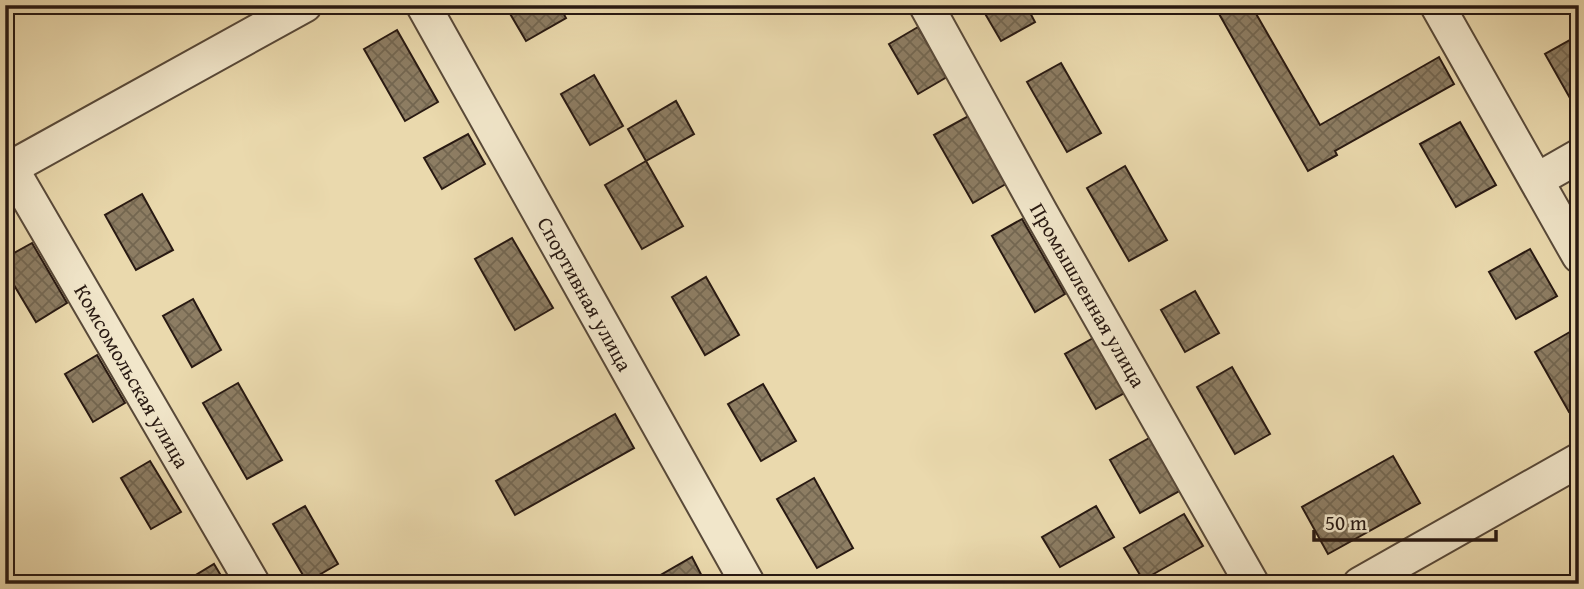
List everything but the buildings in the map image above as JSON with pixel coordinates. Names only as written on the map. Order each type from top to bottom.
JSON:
[{"type":"street","points":[[8,169],[305,5]]},
{"type":"street","name":"Спортивная улица","points":[[423,5],[748,584]]},
{"type":"street","name":"Промышленная улица","points":[[926,5],[1041,214],[1252,584]]},
{"type":"street","points":[[1444,8],[1579,256]]},
{"type":"street","points":[[1537,180],[1579,156]]},
{"type":"street","name":"Комсомольская улица","points":[[8,169],[253,584]]},
{"type":"street","points":[[1360,584],[1579,460]]}]
